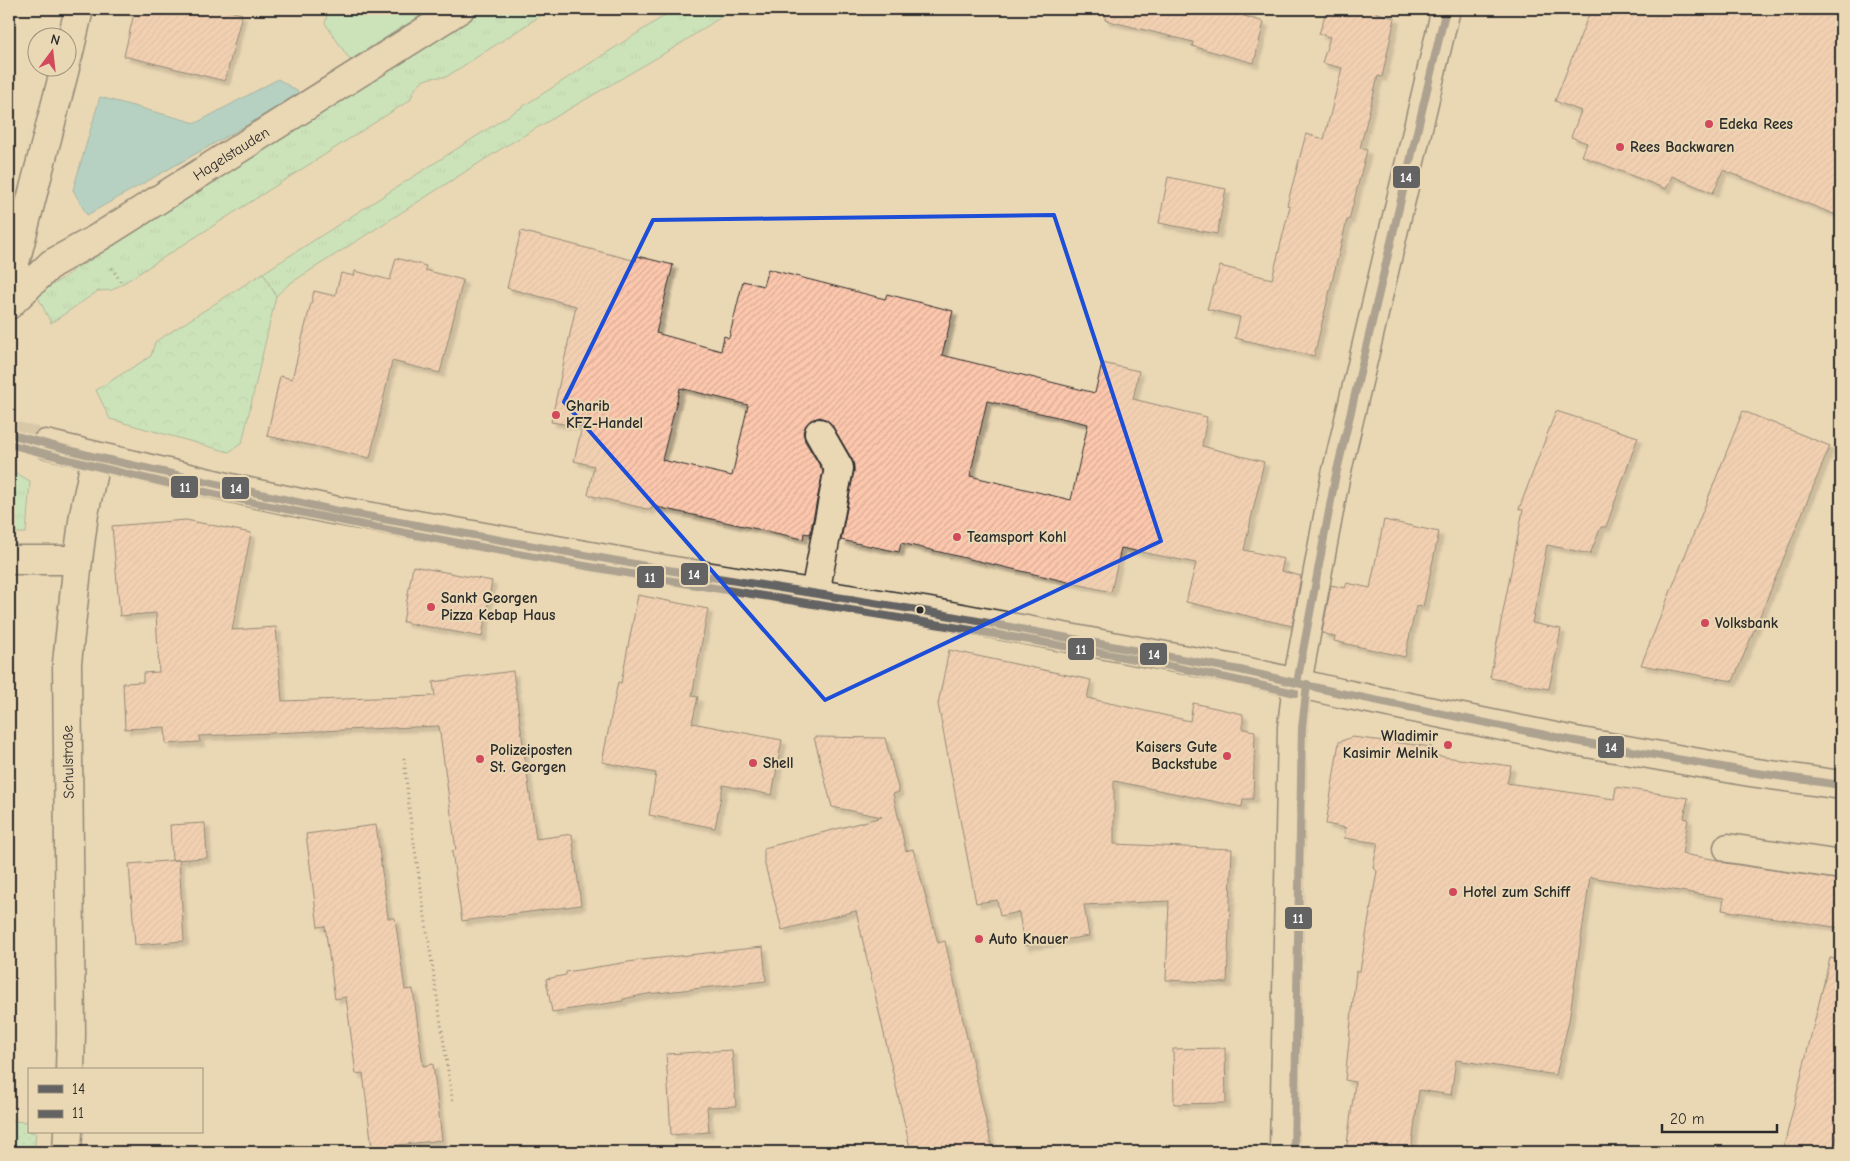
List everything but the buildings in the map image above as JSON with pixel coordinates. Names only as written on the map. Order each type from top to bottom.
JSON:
[{"type":"street","points":[[75,28],[79,9]]},
{"type":"street","name":"Hagelstauden","points":[[9,305],[51,264],[96,240],[460,9]]},
{"type":"street","points":[[1284,1152],[1292,727],[1297,683],[1343,441],[1445,9]]},
{"type":"street","points":[[9,286],[62,78]]},
{"type":"street","points":[[815,594],[839,468],[820,434]]},
{"type":"street","points":[[46,444],[333,510],[668,570],[953,616],[1240,670],[1570,740],[1841,786]]},
{"type":"street","name":"Schulstraße","points":[[70,1068],[67,662],[84,514],[96,456]]},
{"type":"street","points":[[9,560],[78,560]]},
{"type":"street","points":[[1728,848],[1841,865]]},
{"type":"street","points":[[67,1152],[68,1134]]},
{"type":"path","points":[[404,758],[410,816],[453,1104]]},
{"type":"highlighted area","points":[[1054,215],[1161,541],[825,700],[564,402],[653,220]]},
{"type":"green space","points":[[329,9],[431,9],[350,60],[325,23]]},
{"type":"green space","points":[[484,9],[551,9],[446,77],[423,81],[416,88],[410,100],[122,284],[112,290],[98,291],[51,323],[37,295],[72,272],[75,263],[79,262],[83,265]]},
{"type":"green space","points":[[675,9],[733,9],[677,46],[504,147],[289,284],[276,296],[263,273]]},
{"type":"green space","points":[[263,273],[276,296],[242,443],[229,452],[110,419],[96,390],[151,356],[155,342]]},
{"type":"green space","points":[[9,469],[30,481],[26,533],[9,533]]},
{"type":"green space","points":[[9,1121],[28,1122],[28,1134],[36,1134],[34,1152],[9,1152]]},
{"type":"water","points":[[278,79],[302,94],[87,215],[73,190],[100,97],[196,123]]},
{"type":"tunnel","points":[[9,434],[46,444]]},
{"type":"transit line","name":"14","points":[[1297,683],[1335,479],[1446,9]]},
{"type":"transit line","name":"14","points":[[9,434],[96,457],[333,510],[668,570],[924,611],[1240,670],[1340,693],[1570,740],[1750,772],[1841,785]]},
{"type":"transit line","name":"11","points":[[9,444],[172,484],[418,536],[666,580],[1060,645],[1295,693]]},
{"type":"transit line","name":"11","points":[[1294,1152],[1302,728],[1307,684]]},
{"type":"place","name":"Edeka Rees","points":[[1709,124]]},
{"type":"place","name":"Rees Backwaren","points":[[1620,147]]},
{"type":"place","name":"Gharib KFZ-Handel","points":[[556,415]]},
{"type":"place","name":"Teamsport Kohl","points":[[957,537]]},
{"type":"place","name":"Sankt Georgen Pizza Kebap Haus","points":[[431,607]]},
{"type":"place","name":"Volksbank","points":[[1705,623]]},
{"type":"place","name":"Wladimir Kasimir Melnik","points":[[1448,745]]},
{"type":"place","name":"Kaisers Gute Backstube","points":[[1227,756]]},
{"type":"place","name":"Polizeiposten St. Georgen","points":[[480,759]]},
{"type":"place","name":"Shell","points":[[753,763]]},
{"type":"place","name":"Hotel zum Schiff","points":[[1453,892]]},
{"type":"place","name":"Auto Knauer","points":[[979,939]]}]
